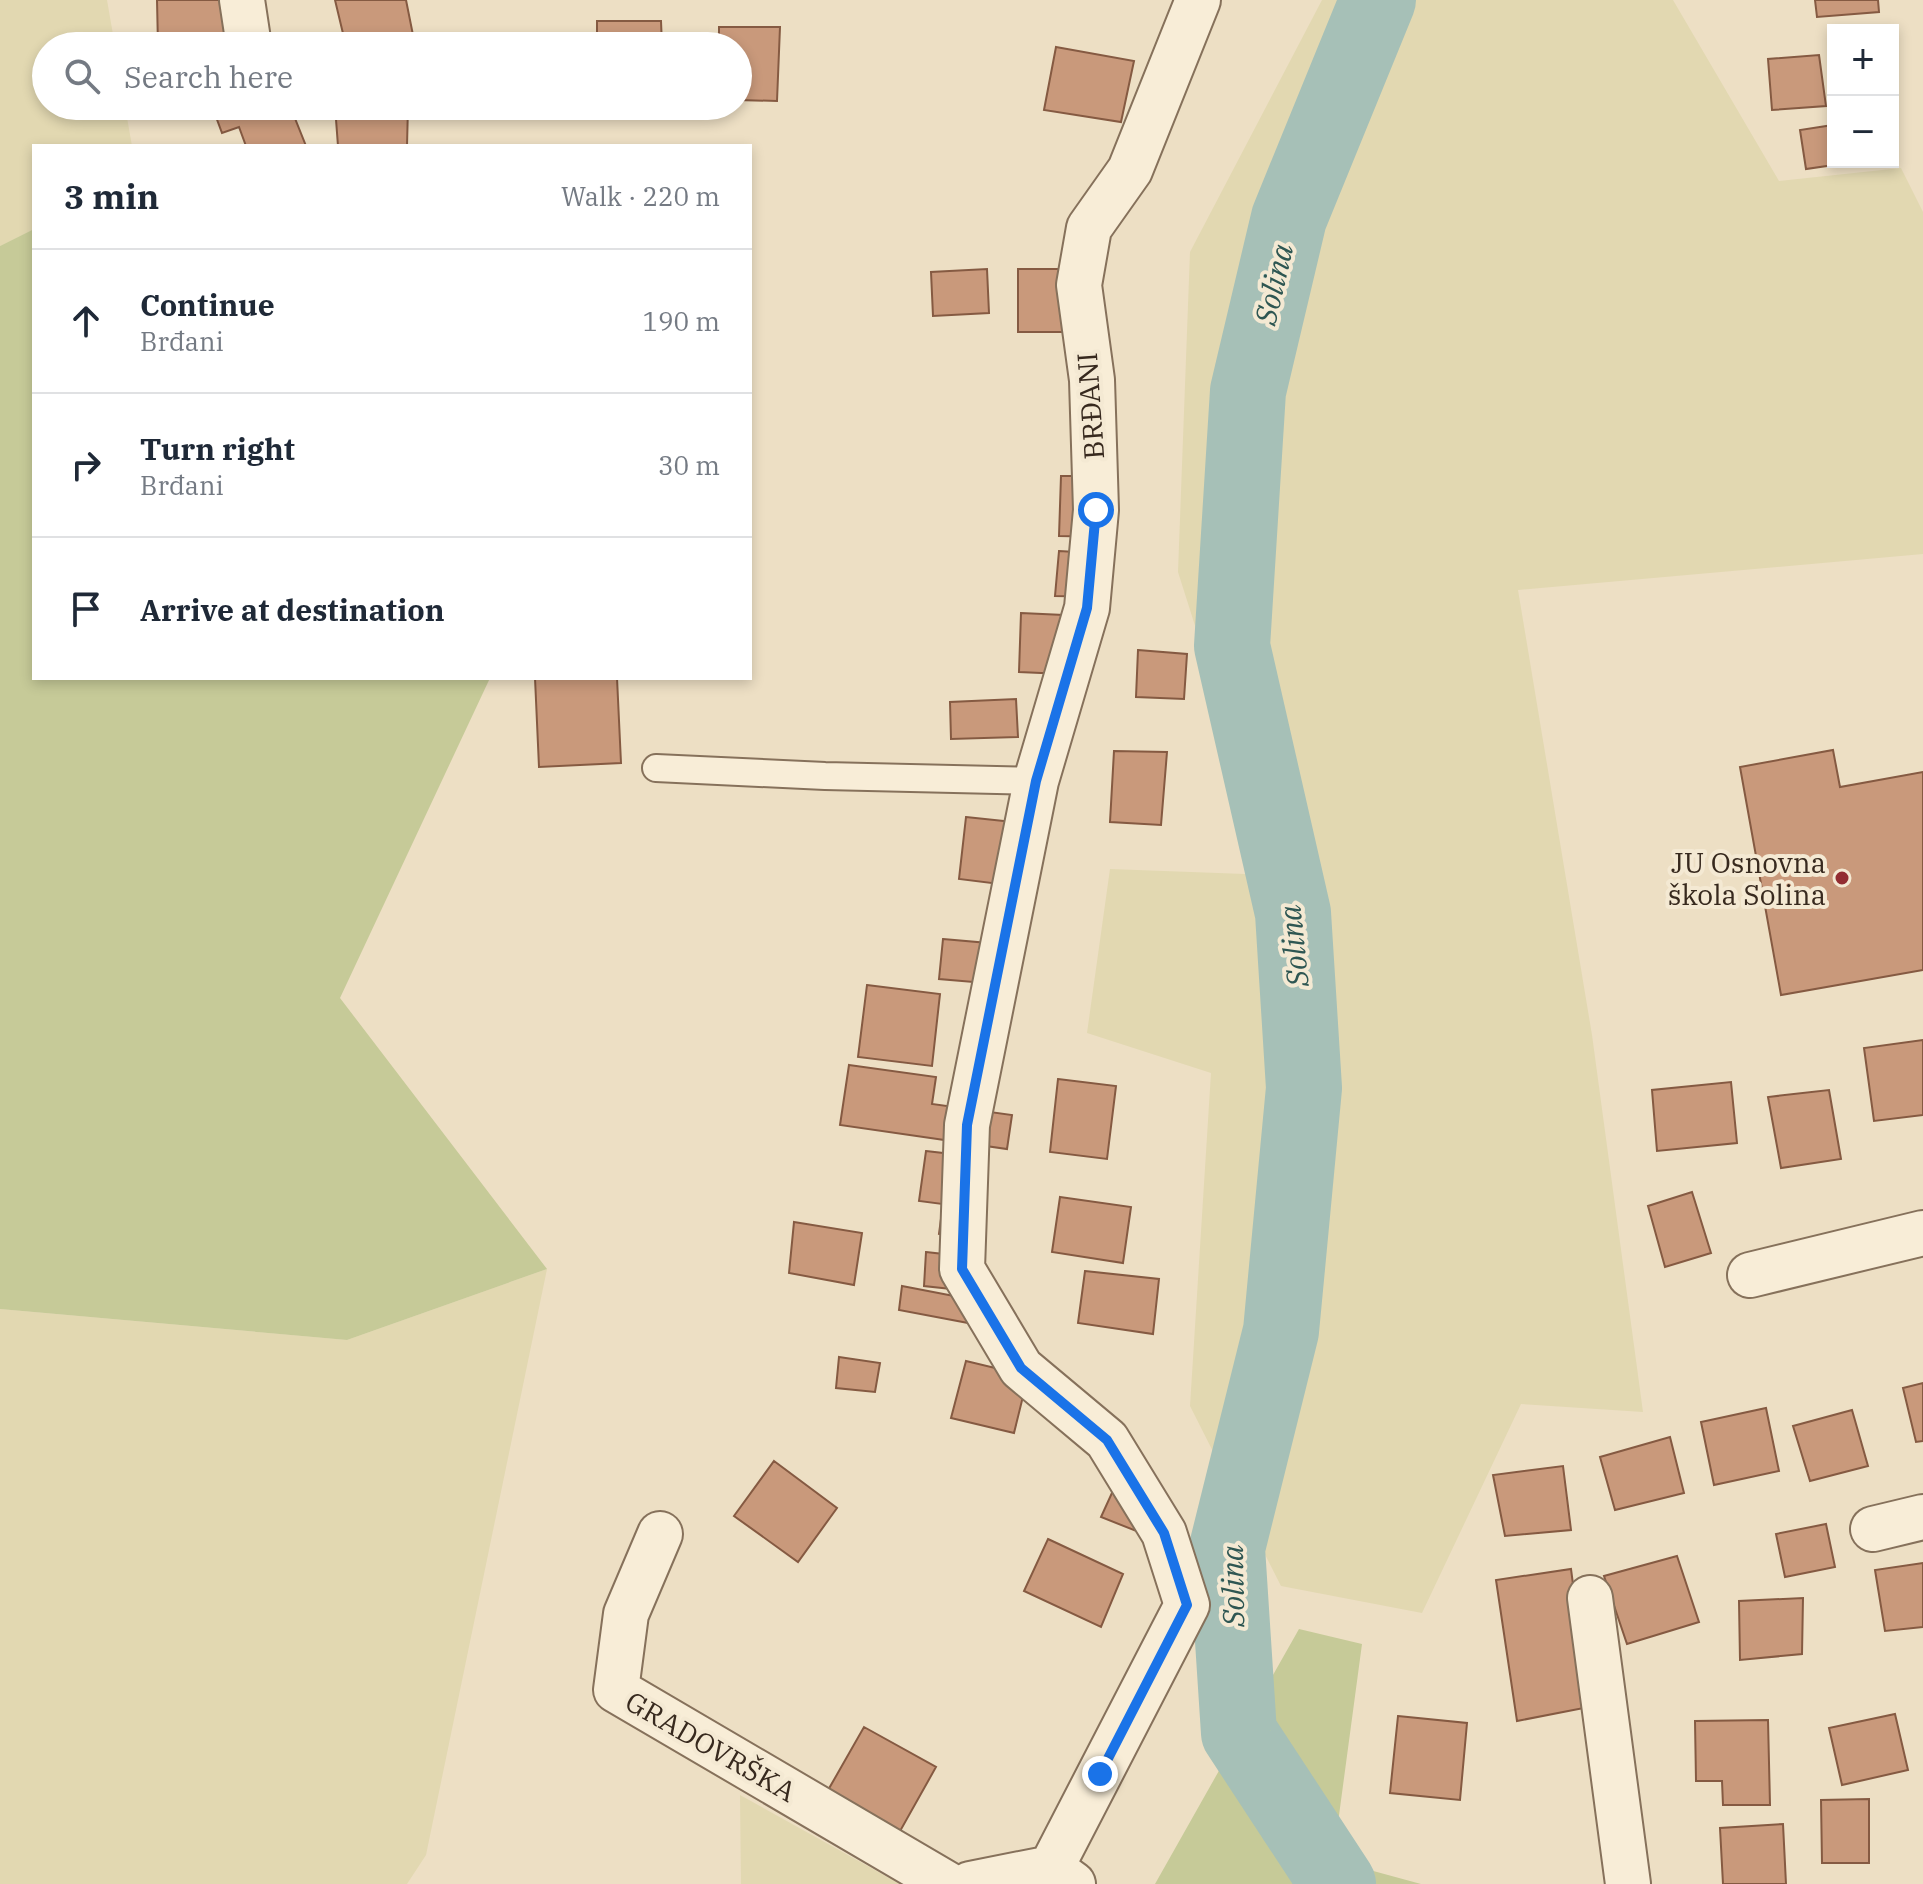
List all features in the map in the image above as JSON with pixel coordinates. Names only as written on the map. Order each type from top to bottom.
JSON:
[{"type":"street","points":[[242,0],[247,32]]},
{"type":"street","name":"BRĐANI","points":[[1036,1878],[1187,1605],[1164,1533],[1107,1440],[1021,1368],[962,1269],[967,1125],[1036,781],[1087,608],[1096,510],[1092,380],[1079,285],[1089,228],[1130,170],[1198,0]]},
{"type":"street","points":[[1750,1275],[1923,1233]]},
{"type":"street","points":[[1873,1529],[1923,1517]]},
{"type":"street","name":"GRADOVRŠKA","points":[[660,1534],[626,1614],[616,1690],[947,1884]]},
{"type":"street","points":[[1590,1598],[1628,1884]]},
{"type":"street","points":[[970,1884],[1036,1878]]},
{"type":"lane","points":[[656,768],[1036,781]]},
{"type":"shaded area","points":[[0,0],[107,0],[113,32],[32,32],[32,120],[127,120],[132,144],[32,144],[32,230],[0,246]]},
{"type":"shaded area","points":[[1322,0],[1673,0],[1779,181],[1901,168],[1923,212],[1923,554],[1518,590],[1592,1035],[1643,1412],[1521,1404],[1422,1613],[1281,1586],[1190,1406],[1211,1073],[1087,1033],[1110,869],[1274,875],[1178,572],[1190,252]]},
{"type":"shaded area","points":[[547,1269],[426,1855],[407,1884],[0,1884],[0,1309],[347,1340]]},
{"type":"shaded area","points":[[740,1795],[900,1884],[741,1884]]},
{"type":"green space","points":[[32,230],[32,680],[489,680],[340,998],[547,1269],[347,1340],[0,1309],[0,246]]},
{"type":"green space","points":[[1299,1629],[1362,1644],[1333,1860],[1421,1884],[1155,1884]]},
{"type":"building","points":[[157,0],[233,0],[234,32],[158,32]]},
{"type":"building","points":[[335,0],[406,0],[412,32],[343,32]]},
{"type":"building","points":[[1815,0],[1878,0],[1879,12],[1817,17]]},
{"type":"building","points":[[597,21],[661,21],[661,32],[597,32]]},
{"type":"building","points":[[719,27],[780,27],[777,101],[752,100],[752,32],[719,32]]},
{"type":"building","points":[[1056,47],[1134,61],[1121,122],[1044,110]]},
{"type":"building","points":[[1819,55],[1826,106],[1772,110],[1768,59]]},
{"type":"building","points":[[217,120],[296,120],[305,144],[245,144],[239,127],[222,133]]},
{"type":"building","points":[[336,120],[408,120],[407,144],[338,144]]},
{"type":"building","points":[[1827,126],[1827,166],[1806,169],[1800,130]]},
{"type":"building","points":[[987,269],[989,313],[933,316],[931,272]]},
{"type":"building","points":[[1018,269],[1082,269],[1082,332],[1018,332]]},
{"type":"building","points":[[1061,476],[1116,476],[1110,537],[1059,536]]},
{"type":"building","points":[[1059,551],[1109,554],[1109,597],[1055,596]]},
{"type":"building","points":[[1021,613],[1085,616],[1086,675],[1019,672]]},
{"type":"building","points":[[1138,650],[1187,654],[1184,699],[1136,697]]},
{"type":"building","points":[[535,680],[617,680],[621,763],[539,767]]},
{"type":"building","points":[[1016,699],[1018,737],[951,739],[950,702]]},
{"type":"building","name":"JU Osnovna škola Solina","points":[[1833,750],[1840,787],[1923,772],[1923,970],[1781,995],[1740,767]]},
{"type":"building","points":[[1114,751],[1167,752],[1161,825],[1110,822]]},
{"type":"building","points":[[966,817],[1032,824],[1025,887],[959,879]]},
{"type":"building","points":[[943,939],[988,943],[985,983],[939,979]]},
{"type":"building","points":[[867,985],[940,994],[932,1066],[858,1057]]},
{"type":"building","points":[[1923,1040],[1923,1115],[1874,1121],[1864,1048]]},
{"type":"building","points":[[849,1065],[936,1077],[932,1104],[1012,1115],[1007,1149],[840,1125]]},
{"type":"building","points":[[1058,1079],[1116,1086],[1107,1159],[1050,1152]]},
{"type":"building","points":[[1731,1082],[1737,1143],[1657,1151],[1652,1090]]},
{"type":"building","points":[[1829,1090],[1841,1159],[1781,1168],[1768,1097]]},
{"type":"building","points":[[926,1151],[986,1158],[976,1239],[939,1234],[943,1204],[919,1201]]},
{"type":"building","points":[[1692,1192],[1711,1253],[1665,1267],[1648,1206]]},
{"type":"building","points":[[1060,1197],[1131,1207],[1123,1263],[1052,1252]]},
{"type":"building","points":[[794,1222],[862,1233],[854,1285],[789,1273]]},
{"type":"building","points":[[926,1252],[970,1257],[969,1291],[924,1286]]},
{"type":"building","points":[[1085,1271],[1159,1279],[1153,1334],[1078,1323]]},
{"type":"building","points":[[902,1286],[1006,1306],[1000,1329],[899,1310]]},
{"type":"building","points":[[839,1357],[880,1363],[875,1392],[836,1388]]},
{"type":"building","points":[[966,1361],[1028,1376],[1014,1433],[951,1418]]},
{"type":"building","points":[[1923,1383],[1923,1441],[1916,1442],[1903,1388]]},
{"type":"building","points":[[1766,1408],[1779,1471],[1714,1485],[1701,1422]]},
{"type":"building","points":[[1852,1410],[1868,1466],[1810,1481],[1793,1426]]},
{"type":"building","points":[[1670,1437],[1684,1493],[1615,1510],[1600,1457]]},
{"type":"building","points":[[774,1461],[837,1508],[798,1562],[734,1516]]},
{"type":"building","points":[[1563,1466],[1571,1530],[1505,1536],[1493,1475]]},
{"type":"building","points":[[1116,1484],[1149,1536],[1101,1517]]},
{"type":"building","points":[[1826,1524],[1835,1567],[1785,1577],[1776,1534]]},
{"type":"building","points":[[1048,1539],[1123,1574],[1101,1627],[1024,1591]]},
{"type":"building","points":[[1677,1556],[1699,1622],[1627,1644],[1604,1576]]},
{"type":"building","points":[[1923,1563],[1923,1627],[1885,1631],[1875,1570]]},
{"type":"building","points":[[1571,1569],[1589,1707],[1517,1721],[1496,1580]]},
{"type":"building","points":[[1803,1598],[1802,1654],[1740,1660],[1739,1601]]},
{"type":"building","points":[[1895,1714],[1908,1770],[1842,1785],[1829,1728]]},
{"type":"building","points":[[1398,1716],[1467,1723],[1460,1800],[1390,1793]]},
{"type":"building","points":[[1768,1720],[1770,1805],[1723,1805],[1722,1781],[1696,1781],[1695,1721]]},
{"type":"building","points":[[864,1727],[936,1767],[899,1833],[827,1792]]},
{"type":"building","points":[[1869,1799],[1869,1863],[1822,1863],[1821,1800]]},
{"type":"building","points":[[1783,1824],[1786,1884],[1723,1884],[1720,1828]]},
{"type":"waterway","name":"Solina","points":[[1338,1884],[1239,1733],[1227,1548],[1281,1331],[1304,1088],[1293,913],[1232,646],[1248,391],[1289,218],[1378,0]]},
{"type":"place","name":"JU Osnovna škola Solina","points":[[1842,878]]},
{"type":"route","points":[[1096,510],[1087,608],[1036,781],[967,1125],[962,1269],[1021,1368],[1107,1440],[1164,1533],[1187,1605],[1100,1774]]}]
